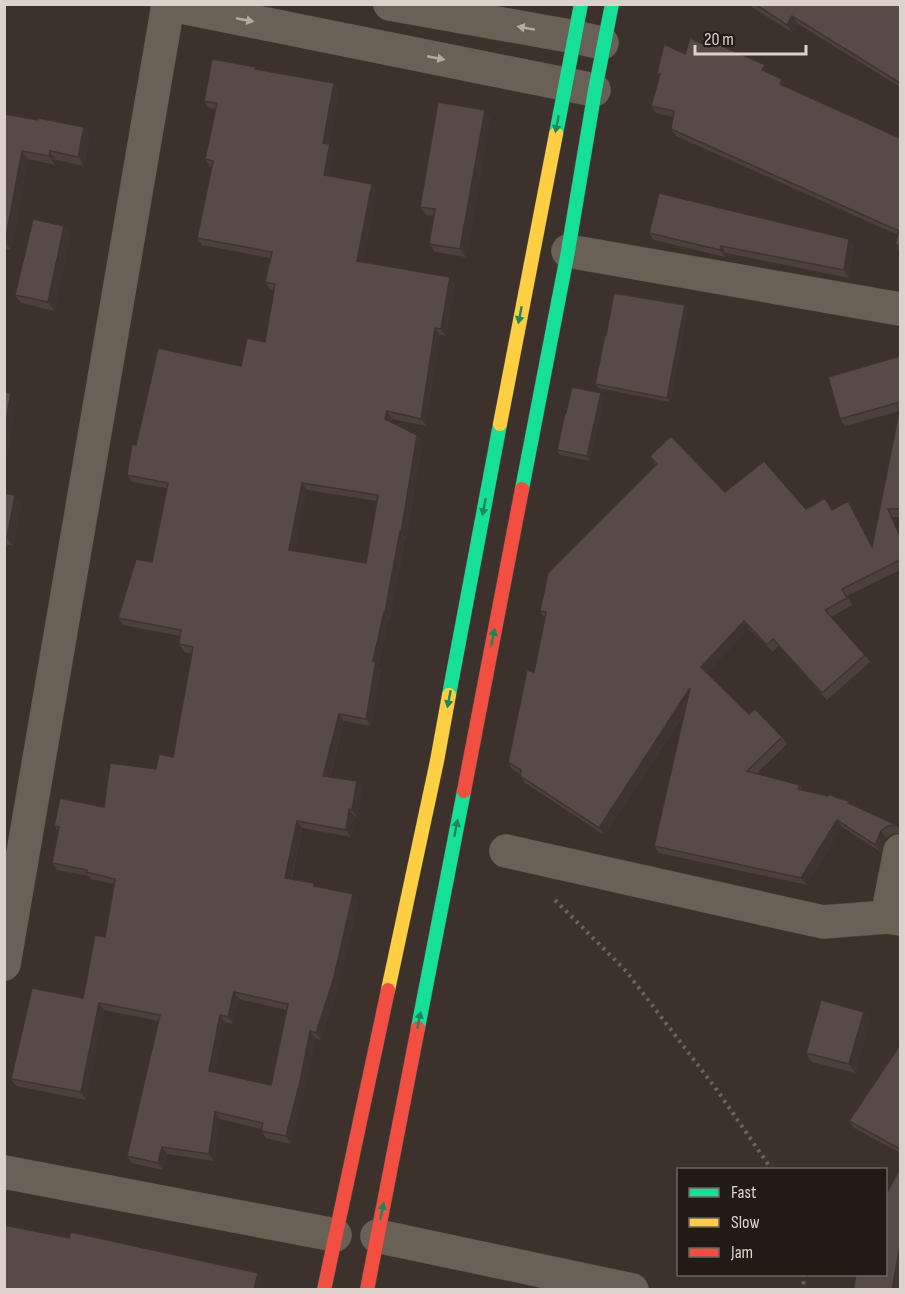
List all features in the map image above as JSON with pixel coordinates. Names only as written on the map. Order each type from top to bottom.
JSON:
[{"type":"street","points":[[390,4],[589,40]]},
{"type":"street","points":[[367,1290],[568,251],[580,86],[589,40],[580,4]]},
{"type":"street","points":[[324,1290],[589,40],[612,4]]},
{"type":"street","points":[[4,964],[167,5],[580,86]]},
{"type":"street","points":[[568,251],[900,309]]},
{"type":"street","points":[[506,851],[823,922],[894,918],[900,851]]},
{"type":"street","points":[[4,1172],[335,1235]]},
{"type":"street","points":[[377,1236],[632,1290]]},
{"type":"path","points":[[554,899],[626,971],[717,1089],[771,1168]]},
{"type":"building","points":[[755,4],[900,4],[900,83],[792,16],[787,25]]},
{"type":"building","points":[[690,38],[707,46],[709,40],[765,65],[762,70],[782,79],[780,84],[900,138],[900,247],[895,244],[899,231],[671,129],[674,111],[651,106],[660,74],[657,73],[664,44],[685,54]]},
{"type":"building","points":[[212,59],[334,83],[323,143],[330,144],[324,175],[372,184],[357,261],[450,277],[441,329],[435,328],[421,419],[387,411],[385,419],[417,435],[401,532],[373,661],[376,661],[366,719],[339,714],[323,776],[357,781],[352,810],[349,809],[346,830],[297,821],[285,878],[353,894],[334,977],[316,1033],[310,1031],[286,1136],[261,1131],[263,1123],[215,1112],[209,1154],[162,1147],[158,1163],[127,1156],[160,1015],[99,1003],[81,1092],[11,1079],[32,988],[83,998],[95,935],[105,937],[115,879],[86,872],[87,870],[52,863],[59,827],[54,826],[60,798],[104,807],[110,763],[156,769],[159,754],[173,757],[193,647],[179,644],[181,630],[118,618],[136,559],[152,562],[168,483],[127,475],[132,444],[136,445],[158,348],[241,366],[247,338],[265,342],[275,284],[265,282],[272,252],[197,238],[213,161],[205,159],[217,103],[204,101]],"holes":[[[302,483],[378,495],[366,563],[289,550]],[[234,992],[288,1004],[271,1085],[209,1071],[220,1015],[228,1017]]]},
{"type":"building","points":[[438,102],[485,110],[460,249],[429,244],[435,209],[420,207]]},
{"type":"building","points":[[4,114],[84,127],[78,157],[50,151],[49,156],[22,151],[5,242],[4,241]]},
{"type":"building","points":[[659,193],[849,239],[844,270],[721,246],[720,250],[649,233]]},
{"type":"building","points":[[33,219],[64,226],[48,302],[15,295]]},
{"type":"building","points":[[614,293],[685,305],[667,398],[595,384]]},
{"type":"building","points":[[900,356],[900,402],[840,419],[828,377]]},
{"type":"building","points":[[572,387],[601,393],[587,456],[557,450]]},
{"type":"building","points":[[4,392],[11,393],[4,432]]},
{"type":"building","points":[[900,407],[900,509],[888,509],[900,536],[900,560],[842,589],[847,598],[825,610],[865,655],[822,693],[773,639],[767,645],[744,621],[701,667],[749,714],[755,709],[782,737],[747,771],[800,785],[798,789],[828,796],[829,794],[849,801],[848,803],[897,825],[888,826],[881,831],[875,845],[837,820],[801,878],[654,846],[690,688],[599,828],[520,776],[521,770],[508,762],[527,670],[534,672],[546,612],[540,611],[548,573],[657,464],[650,456],[671,436],[725,492],[764,461],[806,509],[825,498],[832,510],[848,501],[872,547]]},
{"type":"building","points":[[4,493],[15,495],[7,538],[4,537]]},
{"type":"building","points":[[821,1000],[864,1012],[849,1064],[806,1053]]},
{"type":"building","points":[[900,1045],[900,1149],[849,1121]]},
{"type":"building","points":[[900,1169],[900,1246],[892,1290],[853,1290],[856,1276],[887,1276],[887,1192]]},
{"type":"building","points":[[4,1225],[69,1238],[71,1232],[258,1273],[254,1290],[4,1290]]},
{"type":"traffic: fast","points":[[556,134],[581,4]]},
{"type":"traffic: fast","points":[[522,489],[568,251],[612,4]]},
{"type":"traffic: fast","points":[[449,695],[500,424]]},
{"type":"traffic: fast","points":[[418,1028],[464,791]]},
{"type":"traffic: slow","points":[[500,424],[556,134]]},
{"type":"traffic: slow","points":[[388,990],[449,695]]},
{"type":"traffic: jam","points":[[464,791],[522,489]]},
{"type":"traffic: jam","points":[[324,1290],[388,990]]},
{"type":"traffic: jam","points":[[367,1290],[418,1028]]}]
